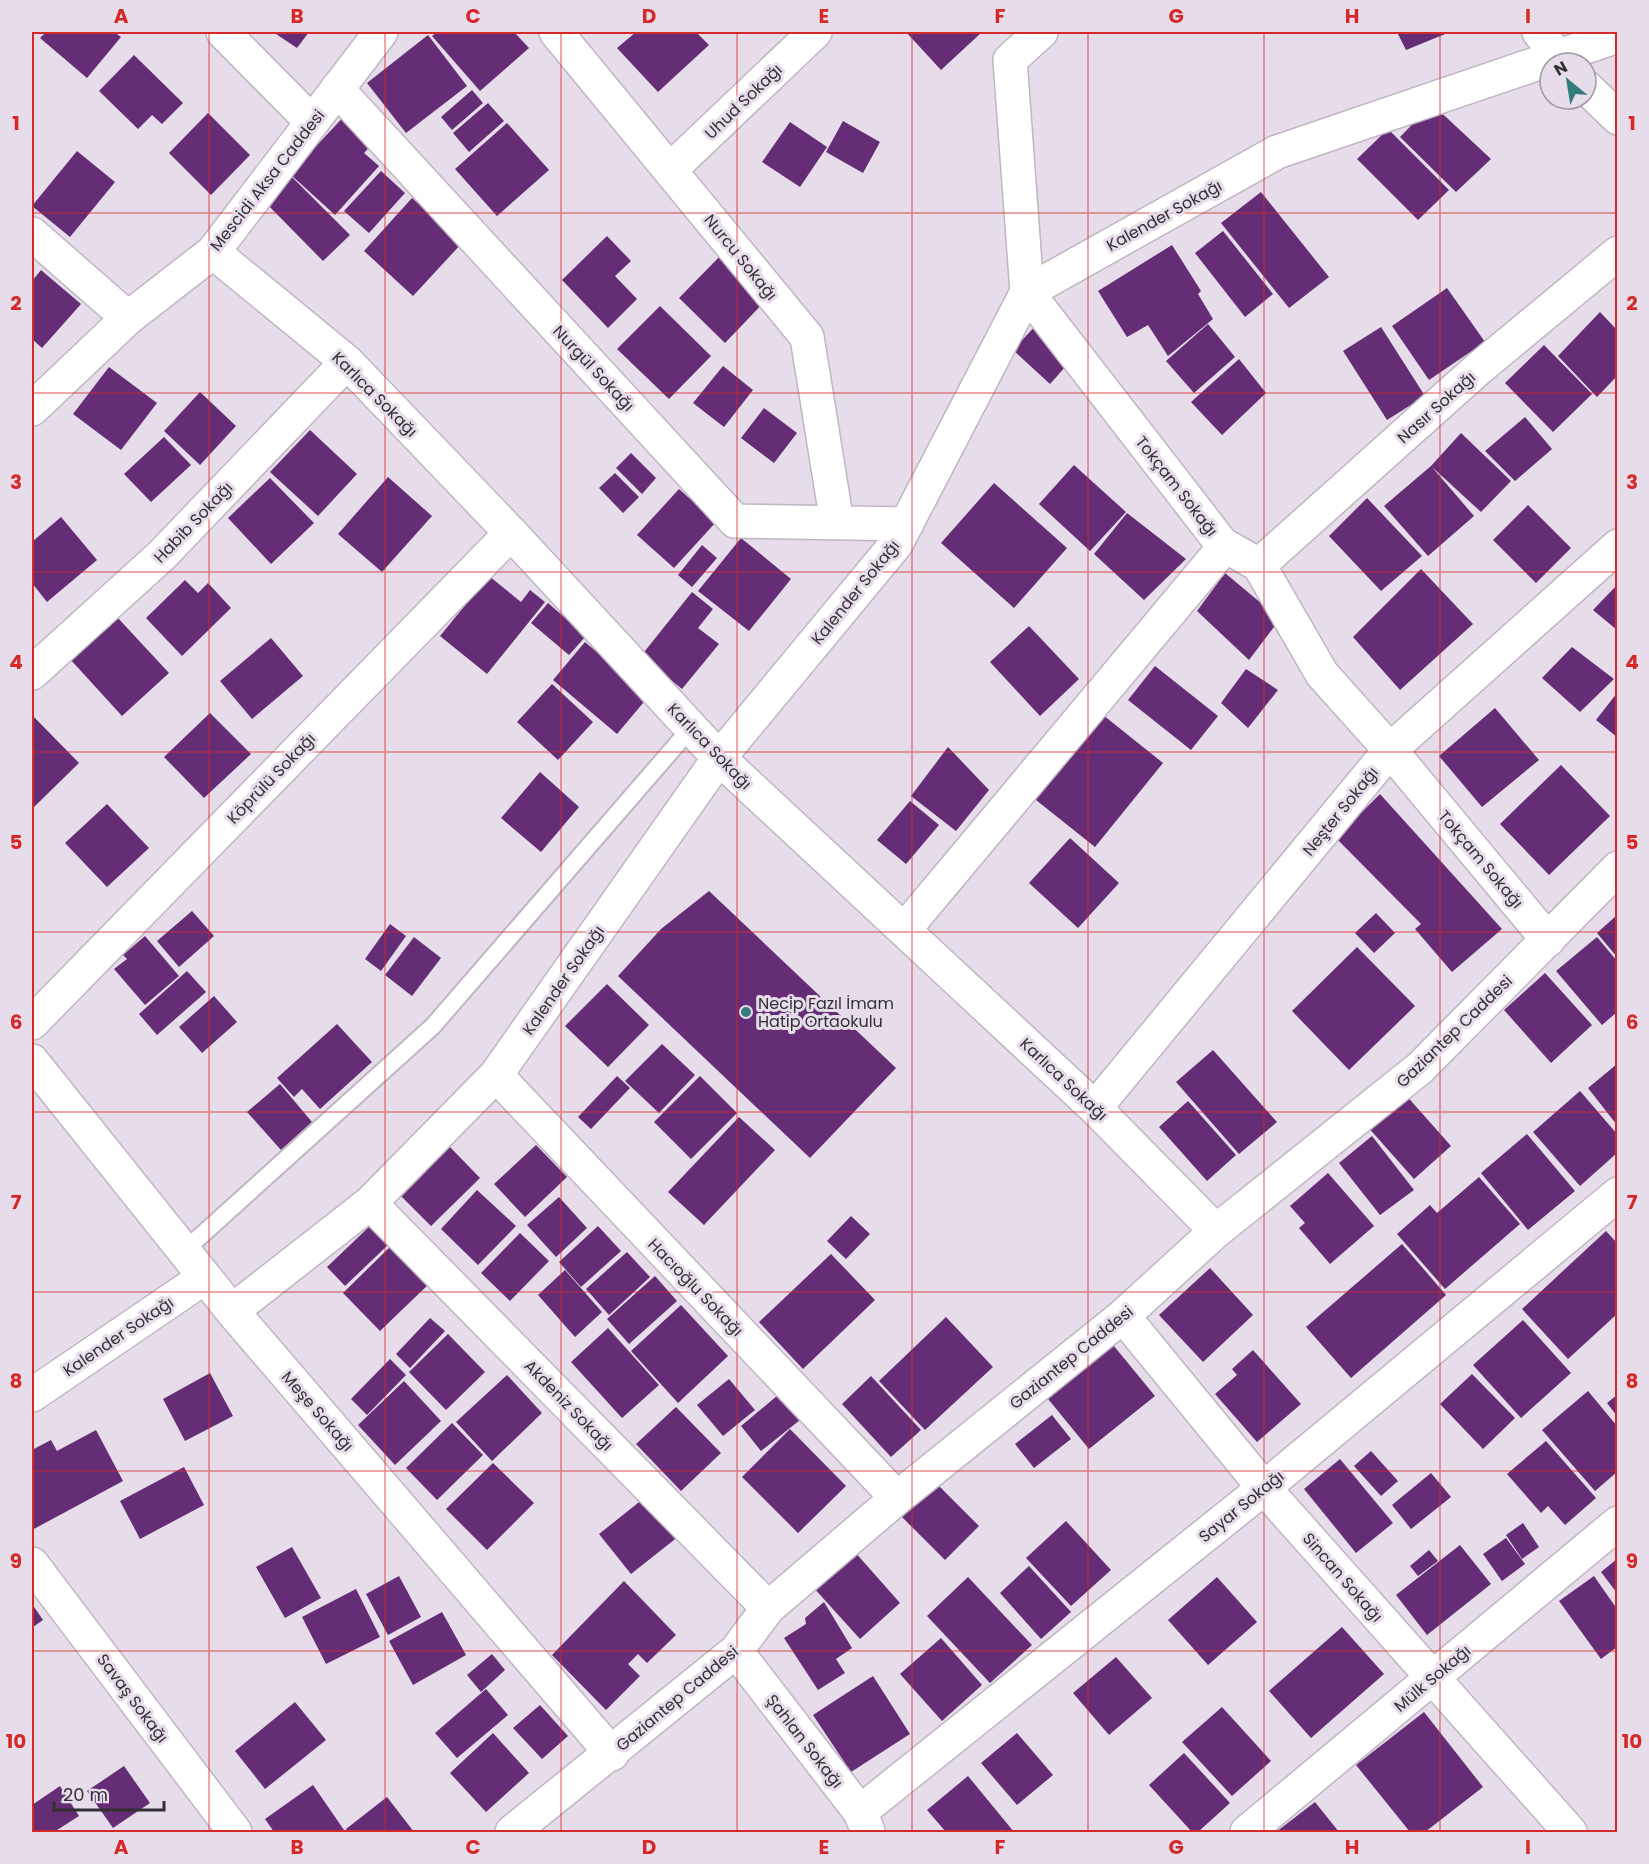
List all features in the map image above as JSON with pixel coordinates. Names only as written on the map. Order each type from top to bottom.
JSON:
[{"type":"street","points":[[223,32],[312,122]]},
{"type":"street","name":"Mescidi Aksa Caddesi","points":[[32,409],[128,318],[213,252],[381,32]]},
{"type":"street","name":"Nurcu Sokağı","points":[[556,32],[807,337],[837,523]]},
{"type":"street","name":"Uhud Sokağı","points":[[670,170],[815,32]]},
{"type":"street","points":[[1028,292],[1010,60],[1041,32]]},
{"type":"street","name":"Kalender Sokağı","points":[[232,1311],[370,1203],[495,1075],[719,758],[896,544],[1028,292],[1277,152],[1552,50],[1617,36]]},
{"type":"street","name":"Nurgül Sokağı","points":[[337,89],[735,521],[907,524]]},
{"type":"street","points":[[1598,99],[1617,118]]},
{"type":"street","points":[[32,234],[128,318]]},
{"type":"street","name":"Karlıca Sokağı","points":[[213,252],[346,362],[511,533],[719,758],[1095,1108],[1216,1231]]},
{"type":"street","name":"Nasır Sokağı","points":[[1259,565],[1478,369],[1617,254]]},
{"type":"street","name":"Tokçam Sokağı","points":[[1028,292],[1225,546],[1259,565],[1322,674],[1390,750],[1548,940]]},
{"type":"street","name":"Habib Sokağı","points":[[32,673],[162,555],[346,362]]},
{"type":"street","name":"Köprülü Sokağı","points":[[32,1023],[511,533]]},
{"type":"street","points":[[904,930],[1225,546]]},
{"type":"street","name":"Neşter Sokağı","points":[[1095,1108],[1390,750],[1617,546]]},
{"type":"street","name":"Gaziantep Caddesi","points":[[512,1833],[736,1652],[768,1608],[897,1498],[1123,1316],[1216,1231],[1420,1068],[1617,868]]},
{"type":"street","name":"Meşe Sokağı","points":[[32,1061],[232,1311],[612,1754]]},
{"type":"street","name":"Hacıoğlu Sokağı","points":[[495,1075],[897,1498]]},
{"type":"street","name":"Sayar Sokağı","points":[[864,1822],[1617,1194]]},
{"type":"street","name":"Akdeniz Sokağı","points":[[370,1203],[768,1608]]},
{"type":"street","name":"Kalender Sokağı","points":[[32,1395],[205,1277]]},
{"type":"street","name":"Sincan Sokağı","points":[[1123,1316],[1264,1488],[1570,1833]]},
{"type":"street","name":"Mülk Sokağı","points":[[1247,1833],[1617,1523]]},
{"type":"street","name":"Savaş Sokağı","points":[[32,1564],[235,1833]]},
{"type":"street","name":"Şahlan Sokağı","points":[[736,1652],[864,1822]]},
{"type":"lane","points":[[184,1251],[433,1026],[691,728]]},
{"type":"building","points":[[46,32],[114,32],[121,37],[87,78],[40,38]]},
{"type":"building","points":[[273,32],[309,32],[297,48]]},
{"type":"building","points":[[437,32],[514,32],[529,48],[480,91],[432,36]]},
{"type":"building","points":[[636,32],[696,32],[709,45],[658,92],[617,48]]},
{"type":"building","points":[[906,32],[982,32],[941,70]]},
{"type":"building","points":[[1397,32],[1450,32],[1406,50]]},
{"type":"building","points":[[428,35],[467,86],[406,133],[367,83]]},
{"type":"building","points":[[134,55],[183,103],[162,124],[152,115],[138,129],[99,91]]},
{"type":"building","points":[[472,90],[483,103],[452,130],[441,117]]},
{"type":"building","points":[[488,103],[504,121],[469,152],[453,133]]},
{"type":"building","points":[[1432,104],[1491,159],[1456,192],[1400,137]]},
{"type":"building","points":[[350,110],[379,137],[364,153],[379,166],[335,215],[290,174]]},
{"type":"building","points":[[208,113],[250,155],[211,195],[169,153]]},
{"type":"building","points":[[843,121],[880,142],[863,173],[826,152]]},
{"type":"building","points":[[790,122],[827,147],[800,187],[762,162]]},
{"type":"building","points":[[507,123],[549,170],[497,216],[455,169]]},
{"type":"building","points":[[1388,129],[1449,190],[1418,220],[1357,159]]},
{"type":"building","points":[[77,151],[115,182],[70,237],[32,206]]},
{"type":"building","points":[[286,171],[350,235],[323,261],[260,197]]},
{"type":"building","points":[[381,171],[405,193],[369,233],[344,211]]},
{"type":"building","points":[[1261,192],[1329,277],[1289,308],[1221,223]]},
{"type":"building","points":[[412,198],[462,243],[413,296],[364,251]]},
{"type":"building","points":[[1223,231],[1273,294],[1245,317],[1195,253]]},
{"type":"building","points":[[607,236],[631,261],[615,276],[637,299],[608,328],[562,280]]},
{"type":"building","points":[[1172,245],[1201,291],[1198,294],[1213,319],[1168,356],[1148,325],[1127,337],[1098,291]]},
{"type":"building","points":[[724,252],[769,297],[725,343],[679,298]]},
{"type":"building","points":[[41,270],[81,304],[42,348],[32,339],[32,281]]},
{"type":"building","points":[[1447,288],[1485,342],[1429,380],[1392,326]]},
{"type":"building","points":[[660,306],[711,356],[669,399],[617,349]]},
{"type":"building","points":[[1600,312],[1617,330],[1617,376],[1597,397],[1558,356]]},
{"type":"building","points":[[1038,323],[1075,356],[1050,384],[1013,350]]},
{"type":"building","points":[[1208,324],[1235,357],[1194,393],[1166,361]]},
{"type":"building","points":[[1381,327],[1425,396],[1387,420],[1343,351]]},
{"type":"building","points":[[1544,345],[1592,394],[1553,432],[1505,383]]},
{"type":"building","points":[[1239,359],[1266,393],[1222,435],[1191,402]]},
{"type":"building","points":[[723,366],[753,390],[724,427],[693,403]]},
{"type":"building","points":[[109,367],[157,403],[121,450],[73,414]]},
{"type":"building","points":[[200,392],[236,426],[200,465],[164,431]]},
{"type":"building","points":[[764,408],[797,433],[774,463],[741,438]]},
{"type":"building","points":[[1525,417],[1552,449],[1515,481],[1485,451]]},
{"type":"building","points":[[310,430],[357,474],[318,516],[270,472]]},
{"type":"building","points":[[1461,433],[1511,481],[1481,512],[1432,467],[1474,516],[1428,556],[1384,506],[1431,466]]},
{"type":"building","points":[[164,437],[191,465],[151,502],[124,474]]},
{"type":"building","points":[[631,453],[656,478],[642,494],[616,468]]},
{"type":"building","points":[[1074,465],[1126,512],[1090,551],[1039,504]]},
{"type":"building","points":[[615,473],[639,497],[623,513],[599,488]]},
{"type":"building","points":[[388,477],[432,516],[382,572],[338,534]]},
{"type":"building","points":[[270,478],[314,523],[271,564],[228,518]]},
{"type":"building","points":[[994,483],[1067,548],[1014,608],[941,543]]},
{"type":"building","points":[[679,489],[716,522],[674,568],[637,535]]},
{"type":"building","points":[[1367,498],[1422,556],[1381,591],[1329,536]]},
{"type":"building","points":[[1528,505],[1571,548],[1536,583],[1493,540]]},
{"type":"building","points":[[1127,513],[1186,559],[1144,600],[1094,554]]},
{"type":"building","points":[[61,517],[97,560],[47,602],[32,583],[32,542]]},
{"type":"building","points":[[741,538],[791,579],[749,631],[698,591]]},
{"type":"building","points":[[702,545],[717,558],[692,587],[678,575]]},
{"type":"building","points":[[1421,569],[1473,624],[1400,690],[1353,637]]},
{"type":"building","points":[[1225,573],[1280,619],[1249,660],[1197,611]]},
{"type":"building","points":[[489,576],[521,602],[530,590],[545,602],[487,674],[440,636]]},
{"type":"building","points":[[185,580],[198,593],[208,583],[231,608],[182,656],[146,618]]},
{"type":"building","points":[[1617,585],[1617,630],[1593,610]]},
{"type":"building","points":[[692,592],[713,609],[698,628],[719,644],[682,689],[641,656]]},
{"type":"building","points":[[548,603],[586,636],[569,655],[531,623]]},
{"type":"building","points":[[117,617],[169,673],[122,716],[70,659]]},
{"type":"building","points":[[1029,626],[1079,679],[1040,716],[990,662]]},
{"type":"building","points":[[271,638],[303,676],[252,719],[220,681]]},
{"type":"building","points":[[585,642],[649,696],[617,734],[553,680]]},
{"type":"building","points":[[1572,647],[1614,679],[1580,712],[1542,678]]},
{"type":"building","points":[[1155,666],[1218,716],[1191,750],[1128,700]]},
{"type":"building","points":[[1246,669],[1278,690],[1248,728],[1221,703]]},
{"type":"building","points":[[552,684],[593,722],[558,760],[517,722]]},
{"type":"building","points":[[1617,693],[1617,737],[1596,720]]},
{"type":"building","points":[[1093,707],[1163,763],[1095,847],[1026,792]]},
{"type":"building","points":[[1495,708],[1539,760],[1482,807],[1439,756]]},
{"type":"building","points":[[210,713],[251,754],[204,798],[164,757]]},
{"type":"building","points":[[32,715],[79,763],[34,807],[32,805]]},
{"type":"building","points":[[948,747],[989,790],[956,831],[911,796]]},
{"type":"building","points":[[1561,765],[1610,816],[1549,875],[1500,824]]},
{"type":"building","points":[[540,772],[579,807],[541,852],[501,818]]},
{"type":"building","points":[[1380,794],[1502,929],[1452,972],[1415,929],[1421,924],[1336,838]]},
{"type":"building","points":[[910,801],[939,825],[906,864],[877,840]]},
{"type":"building","points":[[107,804],[149,848],[107,887],[65,843]]},
{"type":"building","points":[[1070,838],[1119,883],[1078,928],[1029,883]]},
{"type":"building","points":[[709,891],[896,1068],[810,1158],[618,976],[661,929]]},
{"type":"building","points":[[192,911],[214,936],[179,967],[157,941]]},
{"type":"building","points":[[1376,913],[1395,933],[1374,953],[1355,933]]},
{"type":"building","points":[[1617,915],[1617,957],[1597,933]]},
{"type":"building","points":[[390,924],[406,936],[381,971],[365,959]]},
{"type":"building","points":[[145,936],[179,976],[145,1005],[114,969],[127,959],[123,955]]},
{"type":"building","points":[[414,937],[441,958],[412,996],[385,975]]},
{"type":"building","points":[[1597,937],[1617,961],[1617,1012],[1602,1025],[1556,971]]},
{"type":"building","points":[[1357,947],[1415,1006],[1349,1070],[1292,1011]]},
{"type":"building","points":[[187,971],[206,992],[157,1035],[139,1014]]},
{"type":"building","points":[[1545,973],[1592,1025],[1551,1063],[1504,1010]]},
{"type":"building","points":[[607,984],[649,1025],[608,1067],[565,1026]]},
{"type":"building","points":[[214,996],[237,1022],[202,1053],[179,1027]]},
{"type":"building","points":[[337,1024],[372,1062],[320,1109],[302,1089],[294,1097],[277,1078]]},
{"type":"building","points":[[662,1044],[695,1075],[659,1113],[625,1081]]},
{"type":"building","points":[[1213,1050],[1277,1122],[1239,1154],[1176,1082]]},
{"type":"building","points":[[1617,1064],[1617,1125],[1588,1088]]},
{"type":"building","points":[[617,1076],[630,1088],[591,1129],[578,1117]]},
{"type":"building","points":[[700,1076],[737,1113],[691,1159],[654,1122]]},
{"type":"building","points":[[280,1084],[312,1122],[281,1150],[247,1112]]},
{"type":"building","points":[[1580,1091],[1617,1134],[1617,1153],[1580,1186],[1533,1132]]},
{"type":"building","points":[[1404,1093],[1451,1146],[1414,1179],[1367,1126]]},
{"type":"building","points":[[1188,1101],[1236,1155],[1207,1181],[1159,1127]]},
{"type":"building","points":[[739,1117],[775,1150],[704,1225],[668,1192]]},
{"type":"building","points":[[1527,1134],[1575,1191],[1528,1230],[1481,1173]]},
{"type":"building","points":[[1372,1136],[1414,1190],[1380,1215],[1339,1163]]},
{"type":"building","points":[[536,1145],[567,1177],[525,1217],[494,1184]]},
{"type":"building","points":[[450,1147],[480,1178],[431,1226],[400,1195]]},
{"type":"building","points":[[1328,1173],[1374,1226],[1330,1264],[1299,1228],[1305,1223],[1290,1206]]},
{"type":"building","points":[[1479,1177],[1520,1224],[1445,1289],[1397,1234],[1430,1205],[1437,1213]]},
{"type":"building","points":[[477,1190],[516,1226],[478,1265],[441,1229]]},
{"type":"building","points":[[559,1197],[587,1228],[556,1257],[527,1225]]},
{"type":"building","points":[[851,1216],[870,1234],[846,1259],[827,1241]]},
{"type":"building","points":[[372,1224],[390,1243],[345,1286],[327,1267]]},
{"type":"building","points":[[598,1226],[621,1251],[581,1287],[559,1262]]},
{"type":"building","points":[[1606,1231],[1617,1243],[1617,1314],[1568,1359],[1522,1309]]},
{"type":"building","points":[[520,1233],[549,1261],[510,1301],[481,1273]]},
{"type":"building","points":[[395,1242],[432,1281],[380,1331],[343,1293]]},
{"type":"building","points":[[1402,1244],[1446,1295],[1351,1378],[1306,1327]]},
{"type":"building","points":[[627,1252],[650,1277],[609,1315],[586,1289]]},
{"type":"building","points":[[831,1254],[875,1300],[803,1369],[759,1322]]},
{"type":"building","points":[[1210,1268],[1253,1315],[1203,1362],[1159,1315]]},
{"type":"building","points":[[565,1270],[602,1312],[575,1337],[538,1295]]},
{"type":"building","points":[[655,1276],[677,1301],[629,1344],[607,1319]]},
{"type":"building","points":[[681,1305],[728,1356],[678,1403],[631,1351]]},
{"type":"building","points":[[946,1317],[993,1367],[925,1430],[879,1381]]},
{"type":"building","points":[[430,1318],[445,1331],[410,1368],[396,1354]]},
{"type":"building","points":[[1523,1320],[1571,1373],[1521,1418],[1473,1365]]},
{"type":"building","points":[[608,1328],[659,1385],[622,1418],[571,1362]]},
{"type":"building","points":[[448,1334],[485,1372],[446,1410],[409,1372]]},
{"type":"building","points":[[1109,1340],[1155,1396],[1089,1449],[1044,1394]]},
{"type":"building","points":[[1253,1350],[1301,1404],[1257,1442],[1215,1394],[1237,1375],[1232,1369]]},
{"type":"building","points":[[390,1359],[406,1375],[367,1415],[351,1399]]},
{"type":"building","points":[[210,1373],[233,1416],[185,1441],[163,1399]]},
{"type":"building","points":[[1472,1374],[1515,1418],[1483,1449],[1440,1404]]},
{"type":"building","points":[[507,1375],[542,1413],[492,1461],[456,1422]]},
{"type":"building","points":[[871,1376],[921,1430],[891,1457],[842,1404]]},
{"type":"building","points":[[729,1379],[755,1410],[723,1436],[697,1405]]},
{"type":"building","points":[[404,1381],[441,1421],[395,1465],[358,1425]]},
{"type":"building","points":[[784,1390],[805,1416],[761,1451],[741,1426]]},
{"type":"building","points":[[1588,1391],[1617,1426],[1617,1472],[1595,1491],[1542,1430]]},
{"type":"building","points":[[1617,1395],[1617,1416],[1607,1403]]},
{"type":"building","points":[[676,1407],[721,1453],[681,1491],[636,1444]]},
{"type":"building","points":[[1052,1415],[1071,1439],[1034,1468],[1015,1444]]},
{"type":"building","points":[[452,1423],[483,1455],[437,1500],[406,1468]]},
{"type":"building","points":[[790,1429],[846,1486],[798,1533],[742,1477]]},
{"type":"building","points":[[96,1430],[123,1481],[32,1530],[32,1450],[51,1440],[57,1451]]},
{"type":"building","points":[[1546,1441],[1596,1498],[1565,1525],[1548,1506],[1541,1513],[1507,1474]]},
{"type":"building","points":[[1371,1451],[1398,1481],[1381,1496],[1354,1466]]},
{"type":"building","points":[[1340,1459],[1393,1523],[1356,1553],[1304,1489]]},
{"type":"building","points":[[493,1463],[534,1503],[487,1550],[446,1509]]},
{"type":"building","points":[[184,1467],[204,1505],[140,1539],[120,1501]]},
{"type":"building","points":[[1431,1473],[1451,1497],[1411,1529],[1392,1505]]},
{"type":"building","points":[[932,1479],[979,1526],[945,1560],[898,1513]]},
{"type":"building","points":[[648,1495],[679,1536],[631,1574],[599,1534]]},
{"type":"building","points":[[1066,1521],[1111,1570],[1071,1606],[1026,1558]]},
{"type":"building","points":[[1523,1523],[1539,1547],[1522,1559],[1506,1535]]},
{"type":"building","points":[[1506,1538],[1525,1564],[1502,1581],[1483,1554]]},
{"type":"building","points":[[1460,1545],[1491,1584],[1427,1635],[1396,1595]]},
{"type":"building","points":[[292,1547],[321,1598],[285,1618],[256,1567]]},
{"type":"building","points":[[1429,1550],[1438,1561],[1418,1576],[1410,1566]]},
{"type":"building","points":[[854,1551],[900,1603],[860,1639],[813,1587]]},
{"type":"building","points":[[1617,1559],[1617,1593],[1601,1572]]},
{"type":"building","points":[[1029,1566],[1071,1612],[1041,1639],[1000,1593]]},
{"type":"building","points":[[399,1576],[421,1617],[388,1635],[366,1594]]},
{"type":"building","points":[[1594,1576],[1617,1609],[1617,1647],[1601,1659],[1559,1601]]},
{"type":"building","points":[[968,1577],[1032,1645],[990,1683],[927,1616]]},
{"type":"building","points":[[1217,1577],[1257,1622],[1208,1665],[1168,1620]]},
{"type":"building","points":[[624,1581],[676,1635],[647,1663],[638,1654],[628,1664],[640,1676],[606,1710],[552,1655]]},
{"type":"building","points":[[356,1589],[380,1637],[326,1664],[302,1617]]},
{"type":"building","points":[[824,1602],[852,1648],[836,1659],[845,1673],[818,1690],[784,1638],[806,1624],[805,1618]]},
{"type":"building","points":[[32,1604],[43,1620],[33,1627],[32,1625]]},
{"type":"building","points":[[442,1612],[466,1655],[413,1685],[389,1641]]},
{"type":"building","points":[[1342,1627],[1384,1674],[1311,1738],[1269,1691]]},
{"type":"building","points":[[941,1638],[982,1685],[942,1721],[900,1674]]},
{"type":"building","points":[[492,1654],[505,1670],[481,1692],[467,1675]]},
{"type":"building","points":[[1116,1657],[1152,1698],[1109,1735],[1073,1693]]},
{"type":"building","points":[[873,1676],[910,1734],[851,1772],[813,1715]]},
{"type":"building","points":[[486,1689],[508,1715],[457,1758],[435,1733]]},
{"type":"building","points":[[295,1702],[326,1740],[265,1789],[235,1751]]},
{"type":"building","points":[[540,1705],[568,1736],[542,1759],[513,1728]]},
{"type":"building","points":[[1222,1707],[1271,1761],[1232,1796],[1182,1742]]},
{"type":"building","points":[[1424,1712],[1483,1787],[1425,1832],[1410,1832],[1356,1765]]},
{"type":"building","points":[[493,1733],[529,1773],[486,1812],[450,1773]]},
{"type":"building","points":[[1017,1733],[1053,1775],[1017,1805],[981,1763]]},
{"type":"building","points":[[1184,1753],[1230,1803],[1198,1832],[1192,1832],[1149,1785]]},
{"type":"building","points":[[124,1766],[150,1803],[113,1828],[87,1791]]},
{"type":"building","points":[[968,1776],[1014,1832],[946,1832],[927,1810]]},
{"type":"building","points":[[313,1785],[344,1830],[340,1832],[274,1832],[265,1819]]},
{"type":"building","points":[[60,1786],[79,1816],[54,1832],[32,1832],[32,1805]]},
{"type":"building","points":[[387,1797],[414,1832],[348,1832],[346,1829]]},
{"type":"building","points":[[1315,1802],[1339,1832],[1276,1832]]},
{"type":"place","name":"Necip Fazıl İmam Hatip Ortaokulu","points":[[746,1012]]}]
